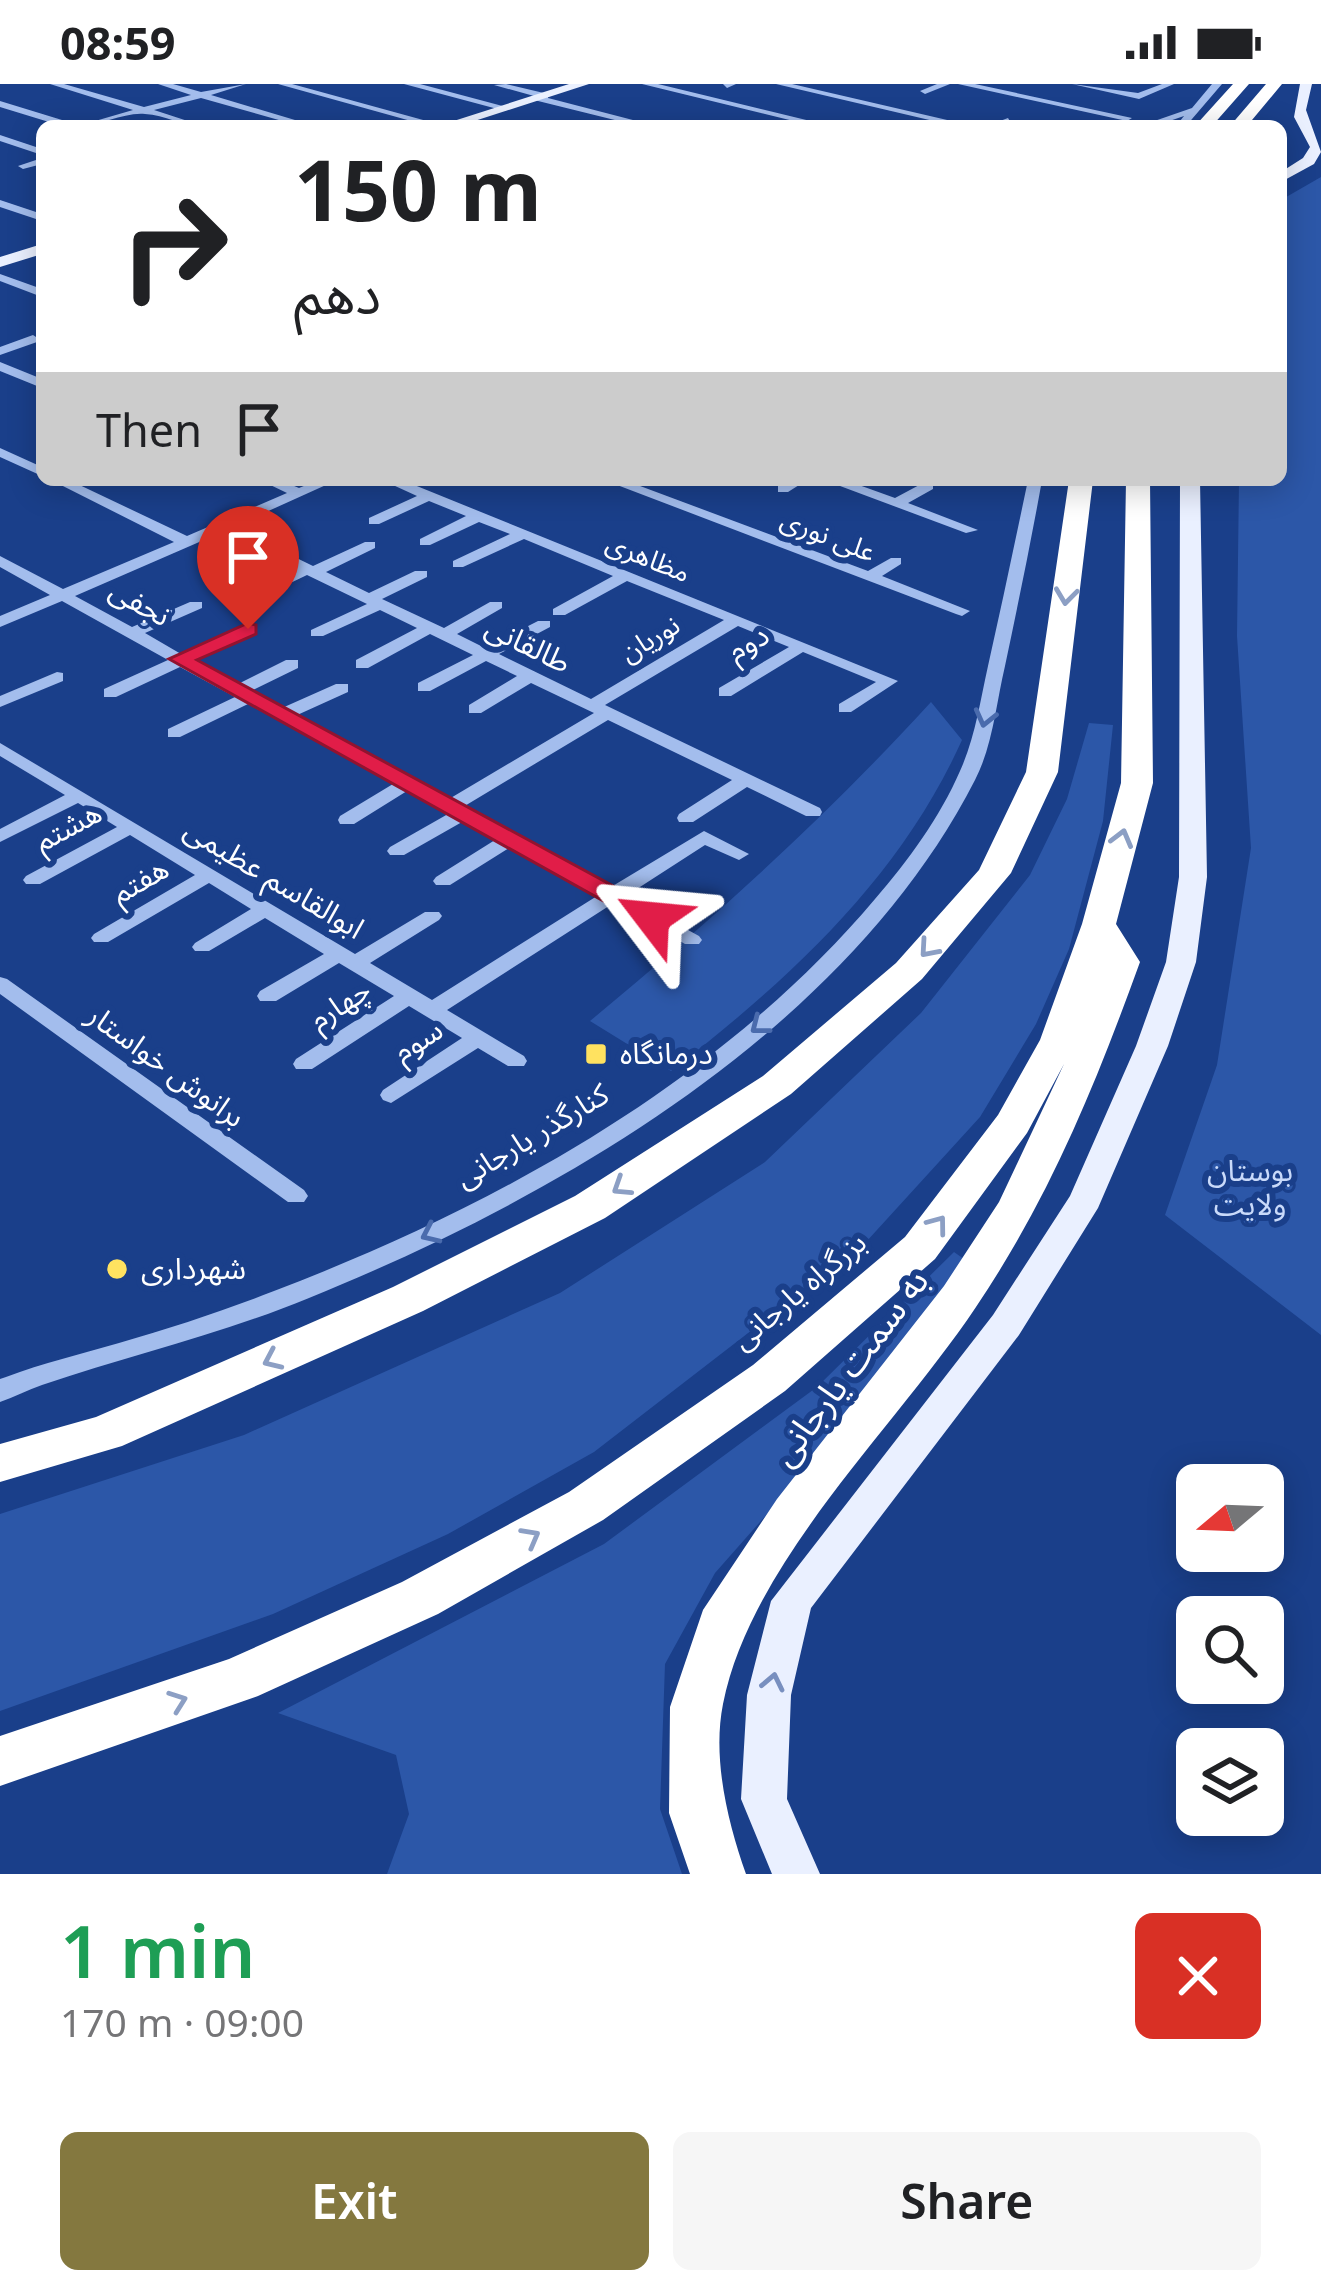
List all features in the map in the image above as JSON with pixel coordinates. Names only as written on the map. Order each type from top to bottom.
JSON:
[{"type":"highway","points":[[1199,118],[1241,84]]},
{"type":"highway","points":[[1243,120],[1274,84]]},
{"type":"highway","points":[[0,1463],[128,1424],[408,1299],[590,1207],[777,1085],[909,971],[994,873],[1042,772],[1080,486]]},
{"type":"highway","name":"بزرگراه یارجانی","points":[[0,1760],[240,1679],[420,1598],[586,1506],[769,1378],[920,1248],[1013,1123],[1059,1040],[1099,924],[1137,783],[1145,488]]},
{"type":"highway","name":"به سمت یارجانی","points":[[718,1874],[697,1814],[696,1707],[728,1610],[794,1513],[959,1298],[1017,1208],[1067,1108],[1122,962],[1099,924]]},
{"type":"main road","points":[[463,120],[578,84]]},
{"type":"main road","points":[[1287,174],[1309,161],[1317,148],[1298,118],[1296,103],[1306,84]]},
{"type":"main road","points":[[0,262],[36,251]]},
{"type":"main road","points":[[796,1874],[764,1798],[769,1696],[792,1601],[1006,1325],[1086,1199],[1152,1046],[1181,962],[1193,877],[1190,486]]},
{"type":"street","points":[[163,84],[290,120]]},
{"type":"street","points":[[106,120],[242,84]]},
{"type":"street","points":[[282,84],[419,120]]},
{"type":"street","points":[[409,84],[505,108]]},
{"type":"street","points":[[431,90],[451,84]]},
{"type":"street","points":[[646,84],[800,120]]},
{"type":"street","points":[[925,92],[946,84]]},
{"type":"street","points":[[962,84],[1126,118]]},
{"type":"street","points":[[1077,84],[1139,96],[1170,84]]},
{"type":"street","points":[[1199,118],[1216,84]]},
{"type":"street","points":[[64,85],[178,120]]},
{"type":"street","points":[[500,85],[626,120]]},
{"type":"street","points":[[733,104],[784,85],[941,120]]},
{"type":"street","points":[[957,100],[985,89]]},
{"type":"street","points":[[664,98],[682,92]]},
{"type":"street","points":[[999,106],[1024,97]]},
{"type":"street","points":[[703,108],[720,101]]},
{"type":"street","points":[[0,104],[52,120]]},
{"type":"street","points":[[1035,116],[1062,105]]},
{"type":"street","points":[[266,113],[291,106]]},
{"type":"street","points":[[610,116],[634,108]]},
{"type":"street","points":[[732,119],[758,110]]},
{"type":"street","points":[[1084,120],[1102,113]]},
{"type":"street","points":[[0,138],[36,154]]},
{"type":"street","points":[[0,148],[36,138]]},
{"type":"street","points":[[23,166],[36,160]]},
{"type":"street","points":[[0,203],[36,216]]},
{"type":"street","points":[[0,219],[26,212]]},
{"type":"street","points":[[0,277],[36,291]]},
{"type":"street","points":[[27,287],[36,285]]},
{"type":"street","points":[[0,351],[33,339]]},
{"type":"street","points":[[0,366],[36,382]]},
{"type":"street","points":[[22,376],[36,370]]},
{"type":"street","points":[[0,452],[36,469]]},
{"type":"street","points":[[70,486],[187,542]]},
{"type":"street","points":[[282,486],[299,493]]},
{"type":"street","points":[[1,620],[316,486]]},
{"type":"street","name":"مظاهری","points":[[404,486],[889,681],[845,708]]},
{"type":"street","name":"علی نوری","points":[[627,486],[962,611]]},
{"type":"street","points":[[783,489],[789,486]]},
{"type":"street","points":[[849,486],[971,530]]},
{"type":"street","points":[[896,503],[928,486]]},
{"type":"street","name":"کنارگذر یارجانی","points":[[0,1391],[14,1379],[133,1349],[264,1305],[478,1212],[622,1125],[800,994],[868,927],[920,859],[967,778],[986,718],[1035,486]]},
{"type":"street","points":[[374,520],[428,496]]},
{"type":"street","points":[[425,542],[478,516]]},
{"type":"street","name":"طالقانی","points":[[220,527],[813,812]]},
{"type":"street","points":[[458,564],[523,534]]},
{"type":"street","points":[[251,596],[370,545]]},
{"type":"street","points":[[239,578],[283,558]]},
{"type":"street","name":"نجفی","points":[[0,561],[692,940]]},
{"type":"street","points":[[869,577],[896,561]]},
{"type":"street","points":[[317,633],[421,574]]},
{"type":"street","points":[[559,612],[626,575]]},
{"type":"street","points":[[132,633],[196,605]]},
{"type":"street","points":[[362,664],[496,605]]},
{"type":"street","name":"نوریان","points":[[456,810],[736,620]]},
{"type":"street","points":[[424,687],[544,624]]},
{"type":"street","points":[[110,694],[248,629]]},
{"type":"street","name":"دوم","points":[[724,692],[802,646]]},
{"type":"street","points":[[174,733],[292,664]]},
{"type":"street","points":[[0,702],[57,676]]},
{"type":"street","points":[[475,709],[530,676]]},
{"type":"street","points":[[282,715],[341,688]]},
{"type":"street","name":"ابوالقاسم عظیمی","points":[[4,755],[516,1061]]},
{"type":"street","points":[[686,818],[745,780]]},
{"type":"street","points":[[346,820],[406,784]]},
{"type":"street","points":[[0,836],[78,796]]},
{"type":"street","points":[[397,851],[456,810]]},
{"type":"street","name":"هشتم","points":[[33,880],[131,827]]},
{"type":"street","points":[[432,1010],[704,837],[739,854]]},
{"type":"street","points":[[443,881],[508,840]]},
{"type":"street","name":"هفتم","points":[[101,938],[209,875]]},
{"type":"street","points":[[202,947],[265,909]]},
{"type":"street","points":[[268,996],[432,916]]},
{"type":"street","name":"برانوش خواستار","points":[[0,984],[296,1196]]},
{"type":"street","name":"چهارم","points":[[304,1064],[409,996]]},
{"type":"street","name":"سوم","points":[[392,1095],[477,1038]]},
{"type":"green space","name":"بوستان ولایت","points":[[1321,177],[1321,1335],[1165,1215],[1217,1065],[1251,848],[1237,636],[1239,486],[1287,486],[1287,197]]},
{"type":"green space","points":[[931,702],[962,740],[937,790],[874,881],[799,963],[671,1071],[590,1021],[766,867]]},
{"type":"green space","points":[[1089,723],[1113,725],[1103,821],[1069,949],[1036,1024],[980,1117],[866,1242],[594,1452],[448,1534],[273,1614],[0,1711],[0,1514],[244,1435],[560,1293],[765,1162],[921,1013],[1030,875],[1067,799]]},
{"type":"green space","points":[[954,1252],[971,1264],[864,1404],[715,1573],[665,1664],[660,1809],[682,1874],[387,1874],[409,1814],[396,1755],[278,1713],[604,1544],[817,1387]]},
{"type":"place","name":"درمانگاه","points":[[596,1054]]},
{"type":"place","name":"شهرداری","points":[[117,1269]]},
{"type":"route","points":[[248,629],[180,659],[652,918]]}]
